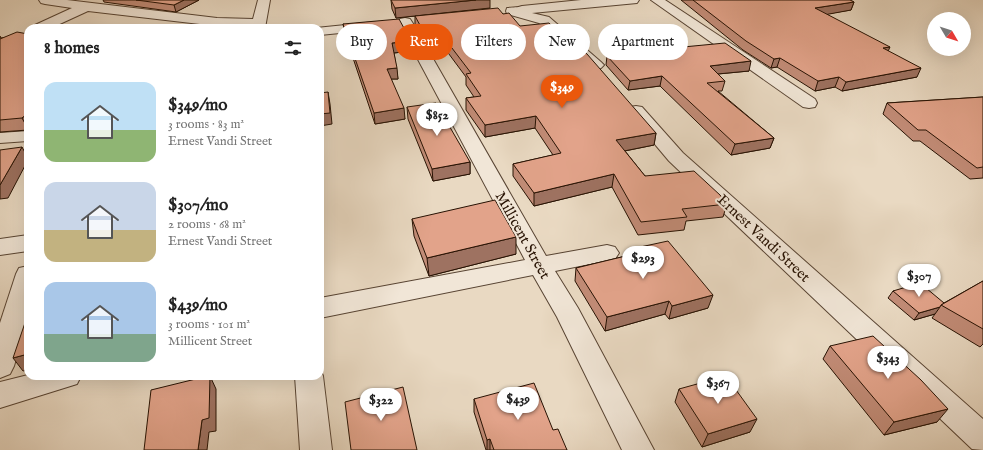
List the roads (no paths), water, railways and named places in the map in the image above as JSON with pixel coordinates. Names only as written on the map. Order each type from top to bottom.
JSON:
[{"type":"street","points":[[45,0],[86,7],[238,24]]},
{"type":"street","points":[[49,24],[102,0]]},
{"type":"street","points":[[259,24],[264,0]]},
{"type":"street","points":[[606,78],[592,61],[544,20],[504,12],[607,1],[633,0]]},
{"type":"street","points":[[657,0],[810,103]]},
{"type":"street","name":"Millicent Street","points":[[324,31],[412,21],[638,450]]},
{"type":"street","name":"Ernest Vandi Street","points":[[622,95],[676,157],[983,439]]},
{"type":"street","points":[[0,138],[24,136]]},
{"type":"street","points":[[0,247],[24,244]]},
{"type":"street","points":[[324,307],[607,253]]},
{"type":"street","points":[[0,366],[24,287]]},
{"type":"street","points":[[0,395],[53,380]]},
{"type":"street","points":[[309,380],[316,450]]}]
